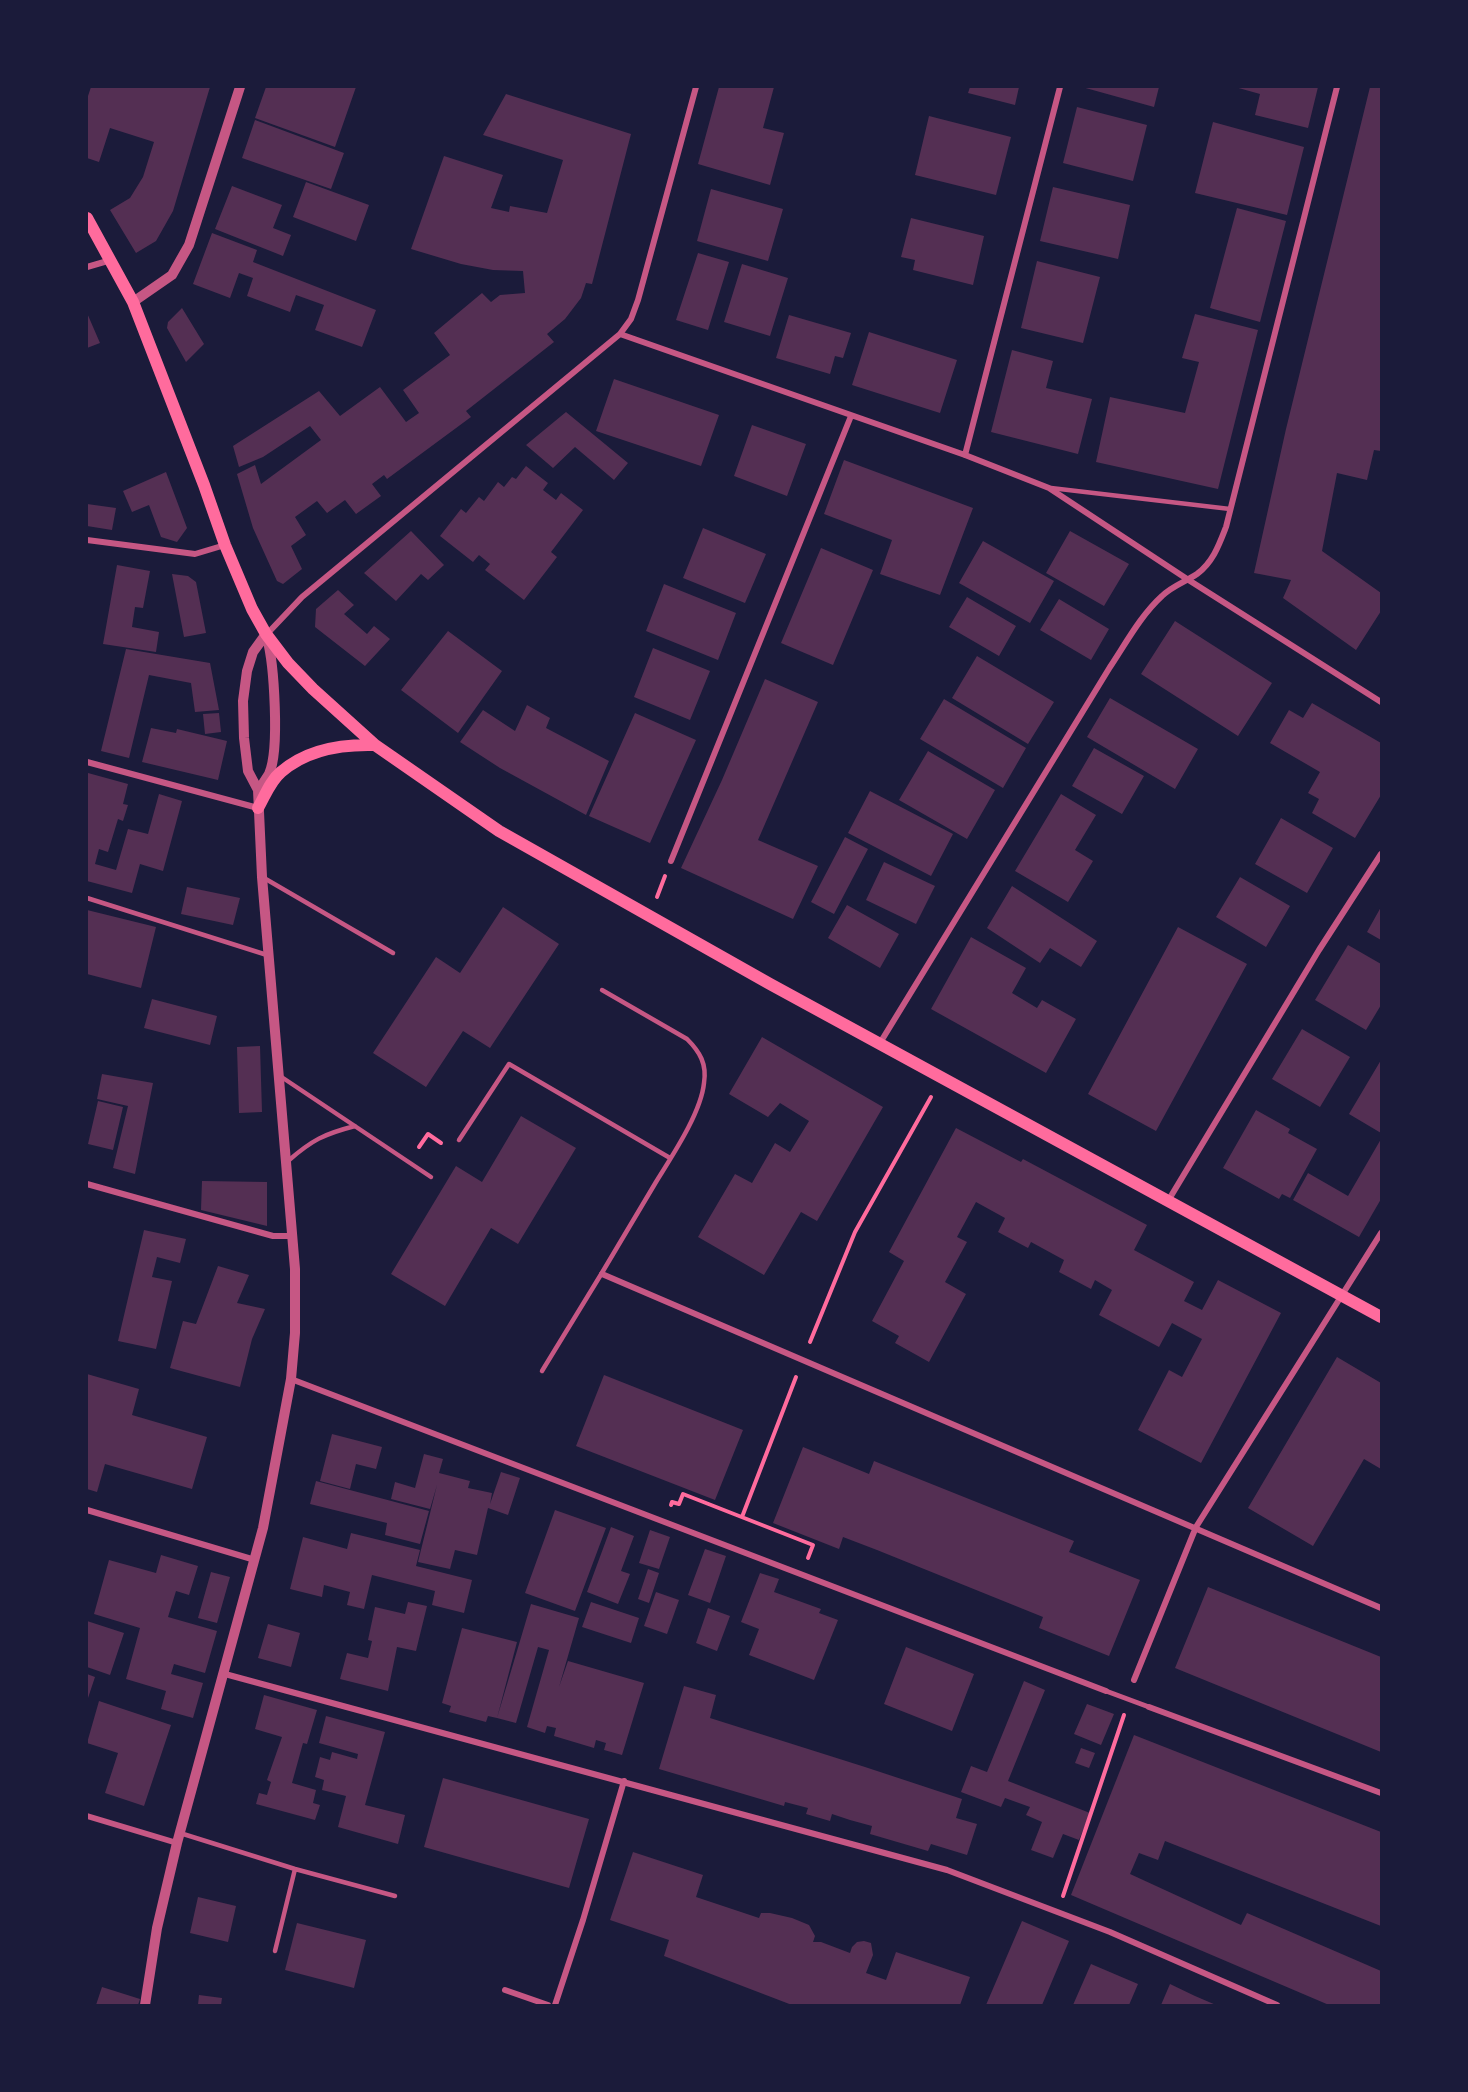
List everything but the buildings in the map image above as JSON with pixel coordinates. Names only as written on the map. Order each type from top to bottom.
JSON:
[{"type":"main road","points":[[87,218],[133,302],[225,545],[243,589],[266,634],[288,663],[375,745],[499,831],[650,914],[770,984],[1381,1317]]},
{"type":"main road","points":[[258,808],[280,772],[312,753],[351,744],[375,745]]},
{"type":"street","points":[[133,302],[172,275],[189,245],[240,87]]},
{"type":"street","points":[[145,2005],[157,1928],[178,1838],[225,1674],[263,1528],[291,1379],[295,1333],[295,1269],[262,877],[258,790],[248,771],[246,759],[243,701],[250,660],[266,634],[302,597],[620,334],[631,319],[638,300],[696,87]]},
{"type":"street","points":[[965,455],[1060,87]]},
{"type":"street","points":[[880,1042],[1110,667],[1151,607],[1171,588],[1198,573],[1212,560],[1226,527],[1337,87]]},
{"type":"street","points":[[87,267],[111,260]]},
{"type":"street","points":[[620,334],[965,455],[1049,488],[1381,702]]},
{"type":"street","points":[[671,861],[851,416]]},
{"type":"street","points":[[87,540],[195,554],[225,545]]},
{"type":"street","points":[[258,790],[269,773],[274,731],[273,666],[266,634]]},
{"type":"street","points":[[87,762],[258,808]]},
{"type":"street","points":[[1168,1201],[1319,950],[1381,854]]},
{"type":"street","points":[[87,1184],[273,1236],[292,1236]]},
{"type":"street","points":[[1134,1680],[1196,1527],[1381,1233]]},
{"type":"street","points":[[602,1274],[1381,1608]]},
{"type":"street","points":[[291,1379],[1106,1691],[1381,1793]]},
{"type":"street","points":[[87,1510],[255,1560]]},
{"type":"street","points":[[225,1674],[948,1870],[1058,1911],[1277,2005]]},
{"type":"street","points":[[555,2005],[624,1781]]},
{"type":"street","points":[[87,1816],[178,1838]]},
{"type":"street","points":[[505,1990],[548,2005]]},
{"type":"lane","points":[[1049,488],[1230,509]]},
{"type":"lane","points":[[262,877],[393,953]]},
{"type":"lane","points":[[87,898],[269,956]]},
{"type":"lane","points":[[542,1371],[670,1158],[696,1111],[704,1083],[703,1060],[698,1050],[687,1039],[602,990]]},
{"type":"lane","points":[[459,1140],[508,1064],[670,1158]]},
{"type":"lane","points":[[280,1076],[431,1177]]},
{"type":"lane","points":[[286,1163],[307,1145],[327,1134],[355,1126]]},
{"type":"lane","points":[[178,1838],[395,1896]]},
{"type":"lane","points":[[275,1951],[295,1869]]},
{"type":"path","points":[[650,914],[671,861]]},
{"type":"path","points":[[742,1517],[855,1232],[942,1077]]},
{"type":"path","points":[[417,1149],[428,1134],[444,1145]]},
{"type":"path","points":[[672,1502],[679,1504],[683,1494],[813,1545],[810,1554]]},
{"type":"path","points":[[1058,1911],[1130,1700]]}]
